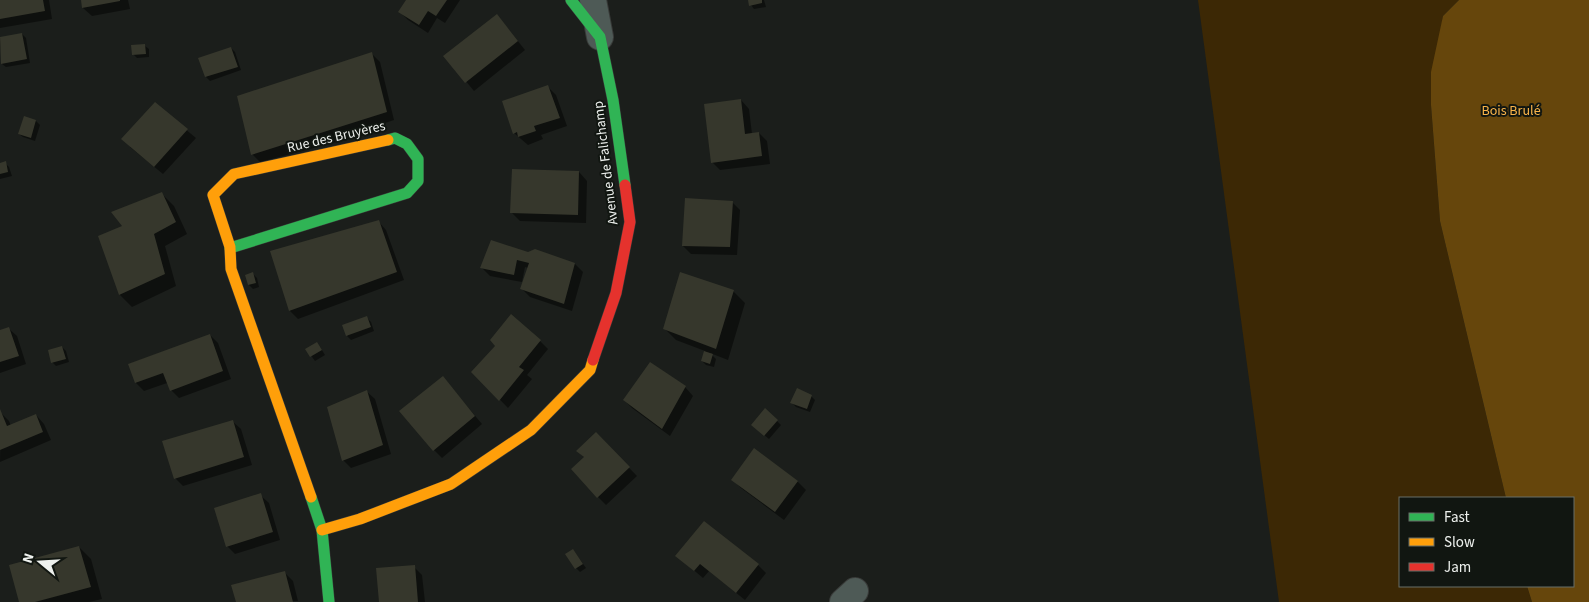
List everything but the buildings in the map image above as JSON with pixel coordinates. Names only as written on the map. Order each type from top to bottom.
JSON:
[{"type":"street","name":"Avenue de Falichamp","points":[[322,530],[360,519],[452,484],[531,430],[590,370],[616,293],[630,222],[613,100],[600,37],[571,0]]},
{"type":"street","points":[[593,0],[600,37]]},
{"type":"street","name":"Rue des Bruyères","points":[[230,246],[407,193],[418,180],[418,159],[408,144],[395,138],[234,174],[213,195],[230,246],[231,269],[322,530],[329,602]]},
{"type":"shaded area","points":[[1198,0],[1459,0],[1443,16],[1431,105],[1440,221],[1506,497],[1399,497],[1399,587],[1527,587],[1532,602],[1279,602]]},
{"type":"green space","name":"Bois Brulé","points":[[1459,0],[1589,0],[1589,602],[1532,602],[1527,587],[1574,587],[1574,497],[1506,497],[1440,221],[1431,105],[1431,72],[1443,16]]},
{"type":"traffic: fast","points":[[571,0],[600,37],[613,100],[625,185]]},
{"type":"traffic: fast","points":[[230,248],[407,193],[418,181],[418,159],[407,144],[395,138],[388,140]]},
{"type":"traffic: fast","points":[[311,497],[322,530],[329,602]]},
{"type":"traffic: slow","points":[[230,247],[213,195],[234,174],[388,140]]},
{"type":"traffic: slow","points":[[230,248],[231,269],[311,497]]},
{"type":"traffic: slow","points":[[322,530],[360,519],[451,484],[531,430],[590,370],[593,360]]},
{"type":"traffic: jam","points":[[593,360],[616,293],[630,222],[625,185]]}]
